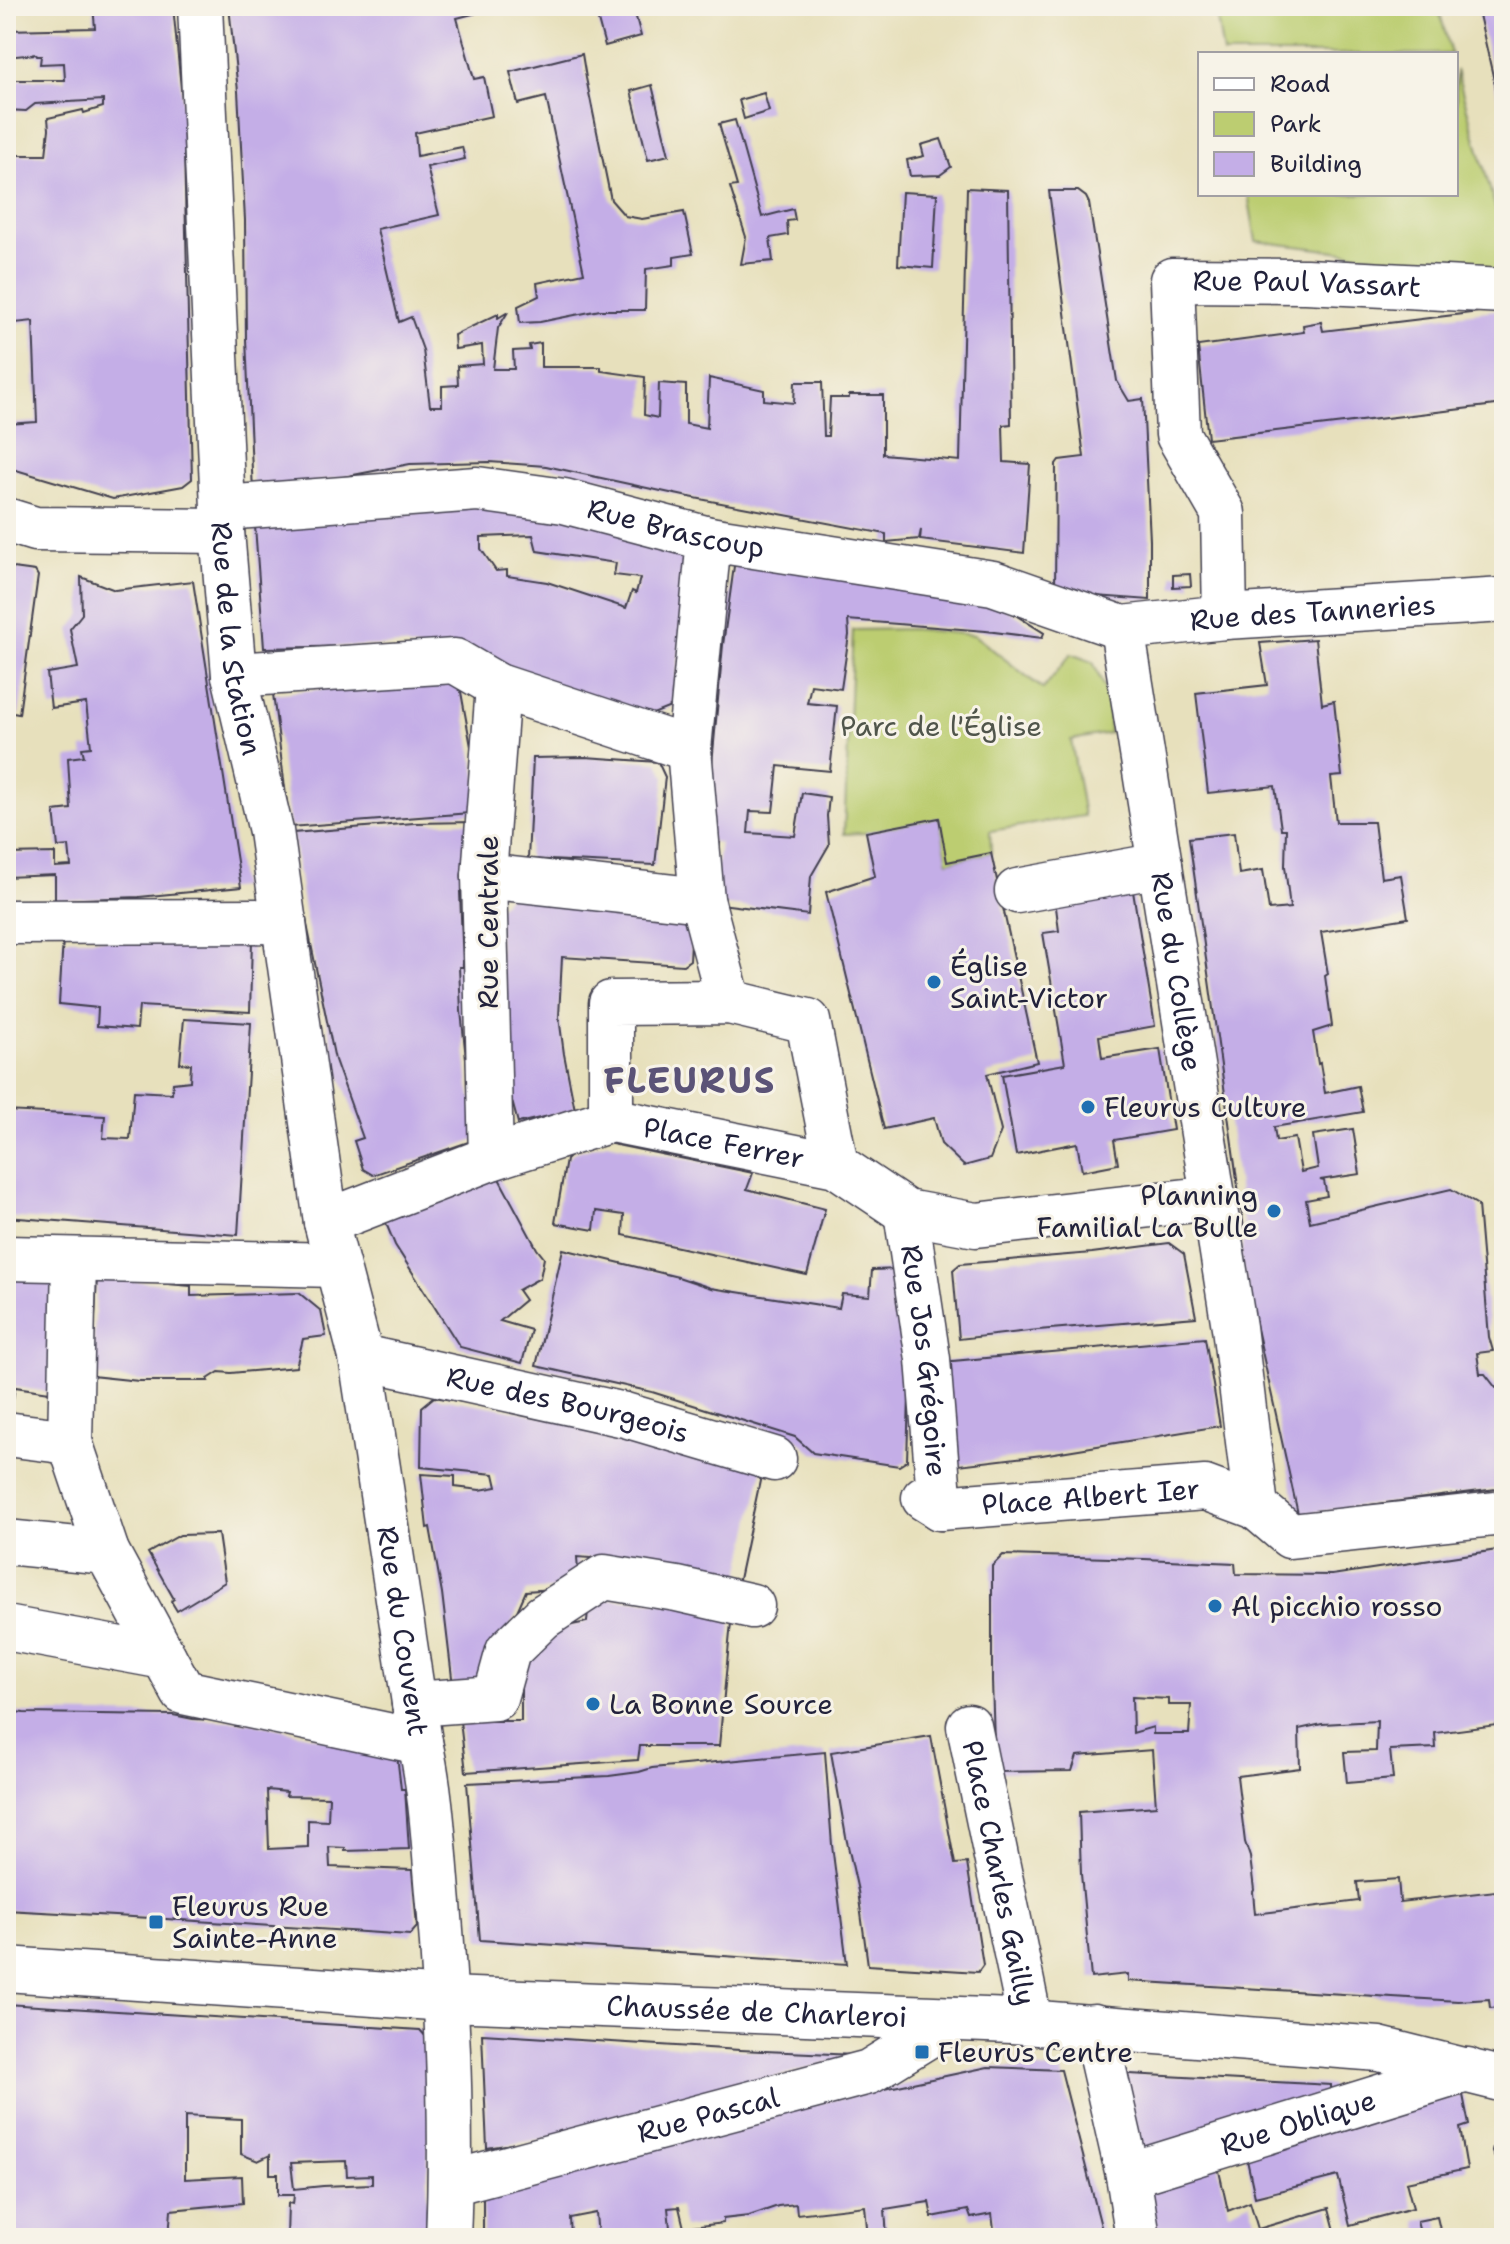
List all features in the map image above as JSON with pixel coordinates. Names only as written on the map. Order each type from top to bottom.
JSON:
[{"type":"street","name":"Rue de la Station","points":[[200,6],[222,519],[234,675],[271,831],[326,1222],[337,1265]]},
{"type":"street","name":"Rue Paul Vassart","points":[[1225,617],[1223,513],[1178,435],[1172,280],[1306,281],[1504,291]]},
{"type":"street","name":"Rue Brascoup","points":[[6,520],[35,529],[222,519],[477,489],[564,501],[709,539],[993,583],[1122,628]]},
{"type":"street","points":[[709,539],[689,749],[702,900],[729,1002]]},
{"type":"street","name":"Rue des Tanneries","points":[[1122,628],[1225,617],[1504,600]]},
{"type":"street","name":"Rue du Collège","points":[[1122,628],[1234,1327],[1256,1507]]},
{"type":"street","points":[[234,675],[455,661],[498,686],[689,749]]},
{"type":"street","name":"Rue Centrale","points":[[491,1158],[484,876],[498,686]]},
{"type":"street","points":[[1017,891],[1160,865]]},
{"type":"street","points":[[484,876],[702,900]]},
{"type":"street","points":[[6,922],[284,921]]},
{"type":"street","name":"Place Ferrer","points":[[611,1120],[611,1003],[729,1002],[808,1021],[836,1165]]},
{"type":"street","name":"Place Ferrer","points":[[326,1222],[491,1158],[611,1120],[836,1165],[906,1212],[976,1225],[1213,1198]]},
{"type":"street","name":"Rue Jos Grégoire","points":[[906,1212],[928,1359],[932,1503]]},
{"type":"street","points":[[6,1258],[337,1265]]},
{"type":"street","points":[[74,1261],[70,1442],[107,1552],[183,1692],[417,1723],[495,1698],[508,1651],[543,1617],[604,1577],[752,1606]]},
{"type":"street","name":"Rue du Couvent","points":[[337,1265],[361,1357],[428,1778],[447,1999],[451,2183],[448,2238]]},
{"type":"street","name":"Rue des Bourgeois","points":[[361,1357],[625,1415],[774,1459]]},
{"type":"street","points":[[6,1434],[70,1442]]},
{"type":"street","name":"Place Albert Ier","points":[[932,1503],[1205,1488],[1256,1507]]},
{"type":"street","points":[[1256,1507],[1290,1536],[1504,1513]]},
{"type":"street","points":[[6,1542],[107,1552]]},
{"type":"street","points":[[6,1628],[164,1657]]},
{"type":"street","name":"Place Charles Gailly","points":[[969,1726],[1030,2021]]},
{"type":"street","name":"Chaussée de Charleroi","points":[[6,1969],[447,1999],[1030,2021],[1379,2049],[1485,2075]]},
{"type":"street","name":"Rue Pascal","points":[[451,2183],[869,2072],[955,2019]]},
{"type":"street","points":[[1094,2026],[1128,2175],[1138,2238]]},
{"type":"street","name":"Rue Oblique","points":[[1128,2175],[1485,2075]]},
{"type":"green space","points":[[1215,6],[1438,6],[1450,52],[1223,52]]},
{"type":"green space","points":[[1458,77],[1504,238],[1504,272],[1256,241],[1248,196],[1458,196]]},
{"type":"green space","name":"Parc de l'Église","points":[[912,629],[974,635],[1043,689],[1071,654],[1093,662],[1107,694],[1110,733],[1071,740],[1084,816],[990,831],[991,853],[947,862],[939,819],[844,834],[853,630]]},
{"type":"building","points":[[93,6],[173,6],[183,109],[192,479],[183,486],[113,499],[6,467],[6,424],[37,422],[33,321],[6,324],[6,155],[46,155],[48,118],[103,107],[103,100],[35,104],[26,111],[6,110],[6,80],[65,80],[64,63],[40,64],[41,56],[36,54],[6,57],[6,30],[95,28]]},
{"type":"building","points":[[229,6],[504,6],[457,18],[474,79],[484,77],[492,116],[415,133],[417,156],[462,147],[465,159],[427,167],[439,215],[377,229],[399,322],[411,317],[423,350],[430,406],[442,406],[442,386],[458,385],[457,366],[483,364],[482,345],[455,349],[454,335],[508,312],[498,328],[493,369],[514,369],[513,351],[530,350],[529,345],[541,343],[541,367],[601,367],[601,371],[645,377],[644,415],[658,418],[659,383],[686,385],[686,424],[707,428],[709,378],[764,390],[764,400],[794,403],[795,382],[822,382],[824,436],[828,436],[830,398],[883,395],[883,454],[960,461],[967,188],[1008,190],[1011,424],[1003,425],[1004,462],[1030,464],[1024,553],[920,540],[921,530],[919,539],[886,542],[886,534],[546,466],[489,462],[410,464],[253,492],[246,339],[245,220],[238,91]]},
{"type":"building","points":[[633,6],[641,36],[605,46],[595,9]]},
{"type":"building","points":[[1477,6],[1504,6],[1504,120],[1503,120]]},
{"type":"building","points":[[582,54],[611,200],[625,216],[642,219],[684,212],[693,254],[674,257],[674,265],[646,269],[645,310],[600,310],[520,323],[518,306],[539,296],[537,283],[584,273],[546,97],[518,104],[510,72]]},
{"type":"building","points":[[652,85],[669,155],[648,160],[631,91]]},
{"type":"building","points":[[764,93],[769,111],[744,119],[739,100]]},
{"type":"building","points":[[735,120],[762,217],[793,209],[795,220],[787,221],[788,235],[770,238],[773,261],[741,264],[746,237],[730,187],[737,186],[719,124]]},
{"type":"building","points":[[941,139],[951,167],[940,175],[910,176],[907,160],[924,156],[921,145]]},
{"type":"building","points":[[1049,191],[1078,191],[1089,203],[1117,381],[1129,401],[1143,399],[1150,600],[1055,593],[1056,464],[1059,460],[1084,457]]},
{"type":"building","points":[[902,192],[937,194],[933,268],[898,265]]},
{"type":"building","points":[[1504,309],[1504,404],[1208,439],[1198,346],[1304,332],[1303,325],[1321,322],[1323,331]]},
{"type":"building","points":[[539,501],[690,557],[673,706],[653,714],[404,645],[264,648],[255,526]],"holes":[[[533,535],[537,551],[616,563],[614,575],[640,578],[636,593],[632,591],[626,608],[547,582],[507,576],[507,570],[496,571],[481,549],[481,537]]]},
{"type":"building","points":[[753,554],[990,599],[1044,633],[1042,638],[848,620],[849,635],[841,689],[811,685],[807,703],[837,706],[830,771],[778,766],[773,812],[750,811],[748,833],[795,836],[802,793],[829,797],[829,845],[811,876],[808,915],[712,903],[720,843],[705,840],[723,645],[734,566]]},
{"type":"building","points":[[6,567],[35,571],[38,576],[19,714],[6,712]]},
{"type":"building","points":[[1190,574],[1191,586],[1173,587],[1173,575]]},
{"type":"building","points":[[81,577],[115,590],[193,581],[241,887],[139,897],[55,900],[55,875],[6,877],[6,854],[55,853],[55,867],[71,866],[69,846],[58,847],[54,811],[71,809],[68,758],[84,756],[82,748],[91,747],[86,703],[51,708],[47,673],[78,668],[70,629],[82,614]]},
{"type":"building","points":[[1315,639],[1322,704],[1334,701],[1342,776],[1331,777],[1336,822],[1374,822],[1381,878],[1401,875],[1408,918],[1321,932],[1332,1026],[1313,1032],[1318,1064],[1325,1093],[1358,1086],[1363,1112],[1274,1127],[1276,1141],[1295,1138],[1301,1172],[1318,1168],[1313,1135],[1353,1129],[1360,1174],[1320,1180],[1324,1181],[1327,1196],[1306,1200],[1310,1222],[1451,1189],[1478,1205],[1489,1337],[1493,1351],[1477,1353],[1480,1374],[1485,1374],[1496,1388],[1504,1387],[1504,1488],[1298,1514],[1241,1256],[1244,1229],[1189,838],[1234,833],[1239,874],[1263,870],[1269,910],[1290,908],[1285,866],[1286,829],[1281,829],[1275,786],[1208,793],[1196,693],[1267,685],[1260,643]]},
{"type":"building","points":[[450,677],[461,692],[483,812],[290,827],[273,694]]},
{"type":"building","points":[[585,757],[658,762],[665,777],[655,865],[528,859],[533,758]]},
{"type":"building","name":"Église Saint-Victor","points":[[939,818],[947,862],[991,853],[1037,1062],[987,1074],[1001,1131],[990,1159],[964,1166],[941,1144],[934,1118],[884,1129],[826,892],[875,876],[866,832]]},
{"type":"building","points":[[473,822],[473,892],[460,892],[463,967],[459,967],[469,1087],[480,1138],[373,1175],[363,1169],[354,1141],[363,1138],[335,1060],[304,910],[293,833],[414,823]]},
{"type":"building","points":[[1131,879],[1155,1026],[1099,1036],[1102,1058],[1160,1049],[1173,1130],[1114,1140],[1118,1164],[1082,1171],[1077,1143],[1016,1155],[1002,1075],[1065,1064],[1043,933],[1059,931],[1054,891]]},
{"type":"building","points":[[513,890],[663,905],[692,923],[690,960],[683,965],[562,957],[559,1017],[575,1110],[518,1123],[503,1068],[498,909]]},
{"type":"building","points":[[63,939],[252,940],[250,1012],[139,1006],[137,1029],[97,1026],[98,1008],[59,1004]]},
{"type":"building","points":[[184,1019],[251,1023],[238,1235],[6,1217],[6,1111],[105,1116],[103,1138],[130,1139],[134,1091],[172,1093],[173,1083],[190,1081],[191,1064],[180,1063]]},
{"type":"building","points":[[607,1143],[753,1173],[747,1189],[825,1209],[807,1275],[623,1235],[624,1215],[596,1211],[594,1230],[555,1223],[566,1160],[573,1153]]},
{"type":"building","points":[[495,1171],[544,1258],[540,1278],[518,1290],[525,1300],[500,1321],[531,1330],[522,1363],[460,1347],[395,1245],[383,1216]]},
{"type":"building","points":[[1169,1243],[1184,1254],[1196,1317],[959,1339],[953,1270],[960,1264]]},
{"type":"building","points":[[563,1249],[711,1288],[839,1308],[842,1294],[870,1296],[872,1270],[901,1269],[910,1362],[907,1461],[899,1466],[813,1453],[795,1437],[652,1392],[536,1366]]},
{"type":"building","points":[[6,1271],[70,1275],[63,1394],[15,1387],[13,1399],[6,1398]]},
{"type":"building","points":[[97,1278],[191,1286],[191,1296],[299,1293],[321,1311],[326,1336],[303,1339],[296,1367],[219,1372],[209,1381],[139,1381],[92,1376]]},
{"type":"building","points":[[1205,1338],[1220,1426],[1042,1455],[951,1466],[942,1362]]},
{"type":"building","points":[[434,1397],[764,1462],[738,1584],[605,1559],[577,1557],[579,1587],[526,1591],[505,1638],[494,1680],[453,1686],[442,1593],[430,1527],[427,1528],[421,1474],[455,1476],[455,1487],[480,1490],[497,1487],[494,1474],[421,1467],[422,1407]]},
{"type":"building","points":[[218,1534],[225,1582],[177,1611],[171,1601],[174,1599],[148,1553],[180,1535]]},
{"type":"building","points":[[1504,1549],[1504,1731],[1497,1732],[1496,1725],[1435,1733],[1436,1748],[1390,1750],[1393,1779],[1347,1783],[1344,1752],[1376,1751],[1377,1721],[1322,1724],[1299,1729],[1300,1768],[1237,1776],[1245,1842],[1250,1857],[1255,1914],[1359,1901],[1357,1882],[1398,1879],[1400,1902],[1504,1890],[1504,2007],[1490,2008],[1489,1999],[1458,2001],[1128,1981],[1128,1974],[1091,1978],[1081,1874],[1079,1812],[1156,1806],[1152,1750],[1077,1756],[1072,1771],[995,1772],[992,1566],[1003,1555],[1235,1563],[1236,1574],[1332,1575]],"holes":[[[1132,1697],[1169,1699],[1169,1705],[1191,1705],[1189,1734],[1153,1734],[1153,1727],[1133,1733]]]},
{"type":"building","name":"La Bonne Source","points":[[589,1599],[650,1601],[732,1612],[719,1746],[640,1746],[638,1760],[466,1772],[460,1721],[521,1721],[521,1657],[543,1631],[587,1622]]},
{"type":"building","points":[[6,1711],[173,1715],[249,1722],[397,1755],[401,1789],[405,1789],[409,1849],[345,1851],[345,1848],[329,1847],[330,1867],[412,1870],[417,1927],[410,1935],[6,1910]],"holes":[[[267,1790],[287,1792],[286,1796],[329,1797],[328,1821],[308,1820],[308,1847],[269,1849]]]},
{"type":"building","points":[[931,1736],[955,1864],[967,1863],[983,1965],[978,1972],[868,1965],[858,1891],[831,1752]]},
{"type":"building","points":[[825,1752],[832,1845],[847,1964],[480,1940],[467,1783],[609,1776],[652,1768]]},
{"type":"building","points":[[6,2004],[420,2030],[427,2038],[429,2121],[426,2238],[287,2238],[288,2203],[293,2204],[294,2195],[278,2195],[278,2174],[270,2174],[270,2155],[258,2161],[241,2154],[241,2119],[185,2116],[185,2179],[242,2176],[243,2203],[171,2210],[169,2238],[8,2234],[10,2158],[6,2158]],"holes":[[[346,2161],[347,2176],[372,2175],[372,2184],[294,2189],[291,2163]]]},
{"type":"building","points":[[482,2034],[855,2055],[571,2134],[487,2148]]},
{"type":"building","points":[[988,2067],[1061,2070],[1104,2238],[1023,2238],[1024,2235],[995,2238],[992,2214],[971,2218],[968,2210],[932,2217],[929,2202],[885,2209],[887,2238],[868,2238],[865,2206],[797,2214],[796,2204],[723,2219],[723,2223],[684,2228],[679,2207],[668,2208],[671,2238],[598,2238],[596,2213],[570,2218],[571,2238],[483,2238],[483,2194],[799,2107]]},
{"type":"building","points":[[1111,2073],[1331,2085],[1331,2093],[1139,2152]]},
{"type":"building","points":[[1463,2095],[1469,2125],[1460,2128],[1467,2169],[1406,2182],[1413,2208],[1350,2225],[1338,2176],[1255,2197],[1244,2146]]},
{"type":"building","points":[[1504,2106],[1504,2181],[1492,2151]]},
{"type":"building","points":[[1215,2153],[1228,2211],[1250,2202],[1258,2229],[1329,2208],[1337,2238],[1160,2238],[1143,2173]]},
{"type":"building","points":[[1437,2217],[1442,2238],[1421,2238],[1417,2221]]},
{"type":"place","name":"Église Saint-Victor","points":[[934,982]]},
{"type":"place","name":"Fleurus Culture","points":[[1088,1107]]},
{"type":"place","name":"Planning Familial La Bulle","points":[[1274,1211]]},
{"type":"place","name":"Al picchio rosso","points":[[1215,1606]]},
{"type":"place","name":"La Bonne Source","points":[[593,1704]]},
{"type":"place","name":"Fleurus Rue Sainte-Anne","points":[[156,1922]]},
{"type":"place","name":"Fleurus Centre","points":[[922,2052]]},
{"type":"district","name":"FLEURUS","points":[[690,1080]]}]
